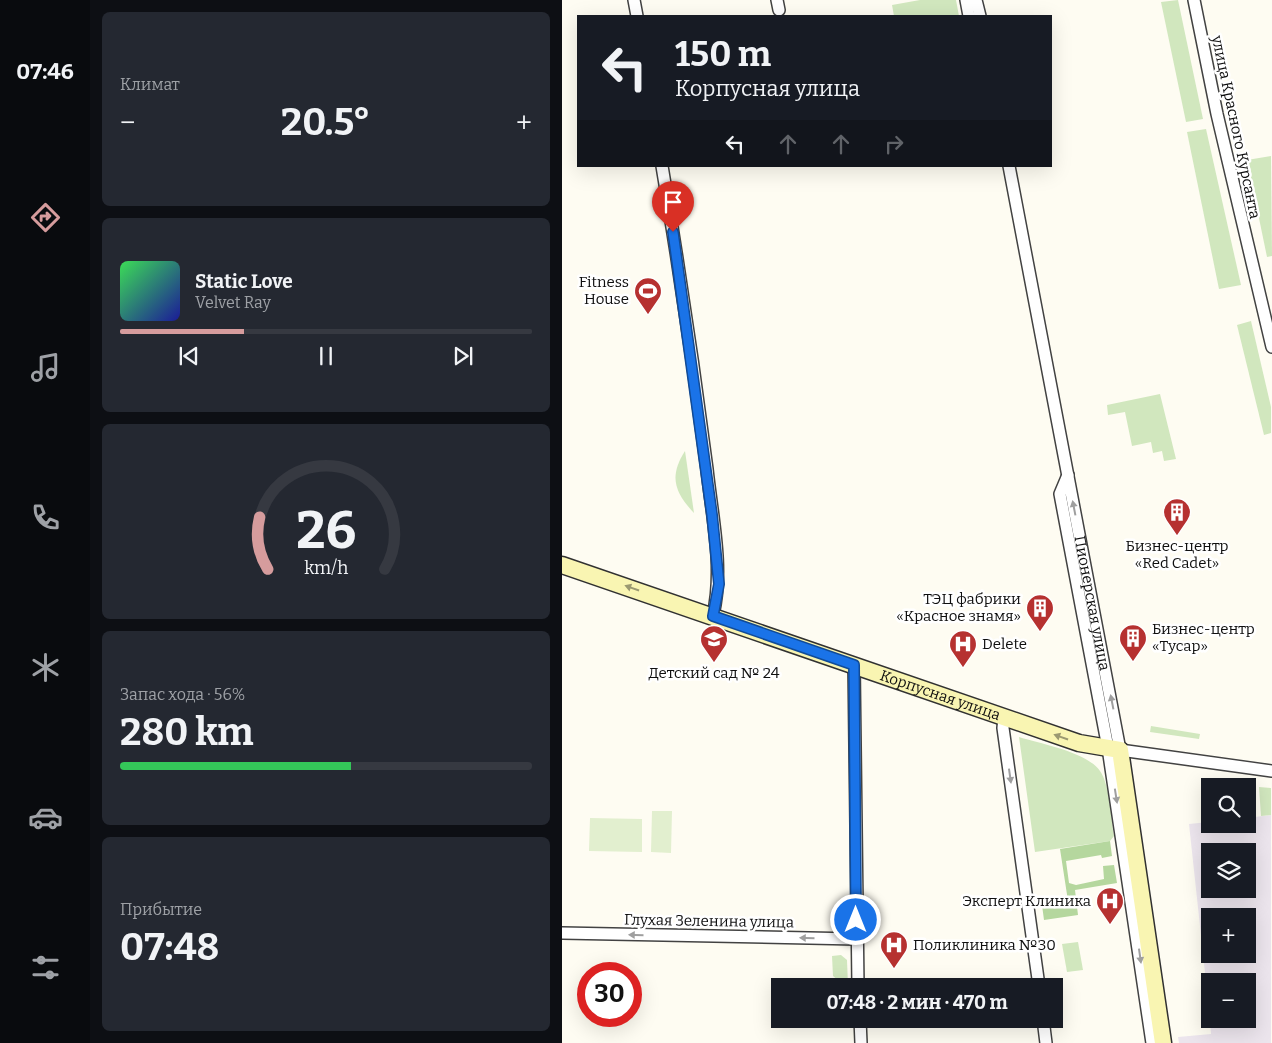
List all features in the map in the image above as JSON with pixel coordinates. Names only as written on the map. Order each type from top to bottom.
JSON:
[{"type":"main road","name":"Корпусная улица","points":[[562,564],[1078,743],[1114,749]]},
{"type":"main road","name":"Пионерская улица","points":[[1114,749],[1163,1043]]},
{"type":"street","points":[[634,0],[637,15]]},
{"type":"street","points":[[966,0],[969,15]]},
{"type":"street","points":[[976,0],[980,15]]},
{"type":"street","name":"улица Красного Курсанта","points":[[1194,0],[1217,114],[1272,347]]},
{"type":"street","points":[[662,167],[697,395],[719,584],[713,616]]},
{"type":"street","name":"Пионерская улица","points":[[1009,167],[1068,475],[1114,749],[1152,1043]]},
{"type":"street","name":"Пионерская улица","points":[[1068,475],[1060,494],[1114,749]]},
{"type":"street","points":[[854,665],[858,978]]},
{"type":"street","points":[[1004,717],[1003,728],[1038,978]]},
{"type":"street","name":"Корпусная улица","points":[[1114,749],[1272,771]]},
{"type":"street","name":"Глухая Зеленина улица","points":[[562,933],[856,938]]},
{"type":"street","points":[[861,1028],[862,1043]]},
{"type":"street","points":[[1044,1028],[1046,1043]]},
{"type":"shaded area","points":[[1271,815],[1271,1043],[1179,1043],[1178,1037],[1211,1034],[1211,1028],[1256,1028],[1256,973],[1205,973],[1204,963],[1256,963],[1256,908],[1201,908],[1201,935],[1189,824],[1201,823],[1201,833],[1256,833],[1256,817]]},
{"type":"green space","points":[[920,0],[956,0],[959,15],[894,15],[892,5]]},
{"type":"green space","points":[[1178,0],[1203,119],[1186,122],[1161,2]]},
{"type":"green space","points":[[1206,129],[1241,285],[1219,289],[1187,132]]},
{"type":"green space","points":[[1271,156],[1272,256],[1267,257],[1247,160]]},
{"type":"green space","points":[[1251,321],[1271,407],[1271,433],[1264,435],[1237,325]]},
{"type":"green space","points":[[1160,394],[1176,459],[1164,461],[1162,451],[1153,453],[1151,442],[1132,446],[1125,412],[1108,415],[1107,405]]},
{"type":"green space","points":[[685,451],[694,513],[682,498],[676,484],[677,468]]},
{"type":"green space","points":[[1151,726],[1200,734],[1199,739],[1150,732]]},
{"type":"green space","points":[[1019,737],[1074,754],[1094,764],[1103,777],[1110,802],[1114,836],[1110,841],[1035,852]]},
{"type":"green space","points":[[1259,787],[1271,788],[1271,815],[1261,816]]},
{"type":"green space","points":[[652,811],[672,811],[671,853],[651,852]]},
{"type":"green space","points":[[590,818],[642,819],[642,852],[589,851]]},
{"type":"green space","points":[[1110,841],[1112,856],[1102,858],[1101,855],[1066,861],[1069,883],[1076,885],[1104,879],[1103,866],[1114,865],[1117,883],[1075,890],[1078,915],[1044,920],[1042,905],[1068,901],[1060,849]]},
{"type":"green space","points":[[1078,942],[1083,970],[1067,972],[1062,944]]},
{"type":"green space","points":[[841,955],[847,960],[848,978],[835,978],[833,976],[832,956]]},
{"type":"place","name":"Fitness House","points":[[648,315]]},
{"type":"place","name":"Бизнес-центр «Red Cadet»","points":[[1177,536]]},
{"type":"place","name":"ТЭЦ фабрики «Красное знамя»","points":[[1040,632]]},
{"type":"place","name":"Бизнес-центр «Тусар»","points":[[1133,662]]},
{"type":"place","name":"Детский сад № 24","points":[[714,663]]},
{"type":"place","name":"Delete","points":[[963,668]]},
{"type":"place","name":"Эксперт Клиника","points":[[1110,925]]},
{"type":"place","name":"Поликлиника №30","points":[[894,969]]},
{"type":"route","points":[[673,232],[712,515],[719,584],[713,616],[854,665],[856,920]]}]
